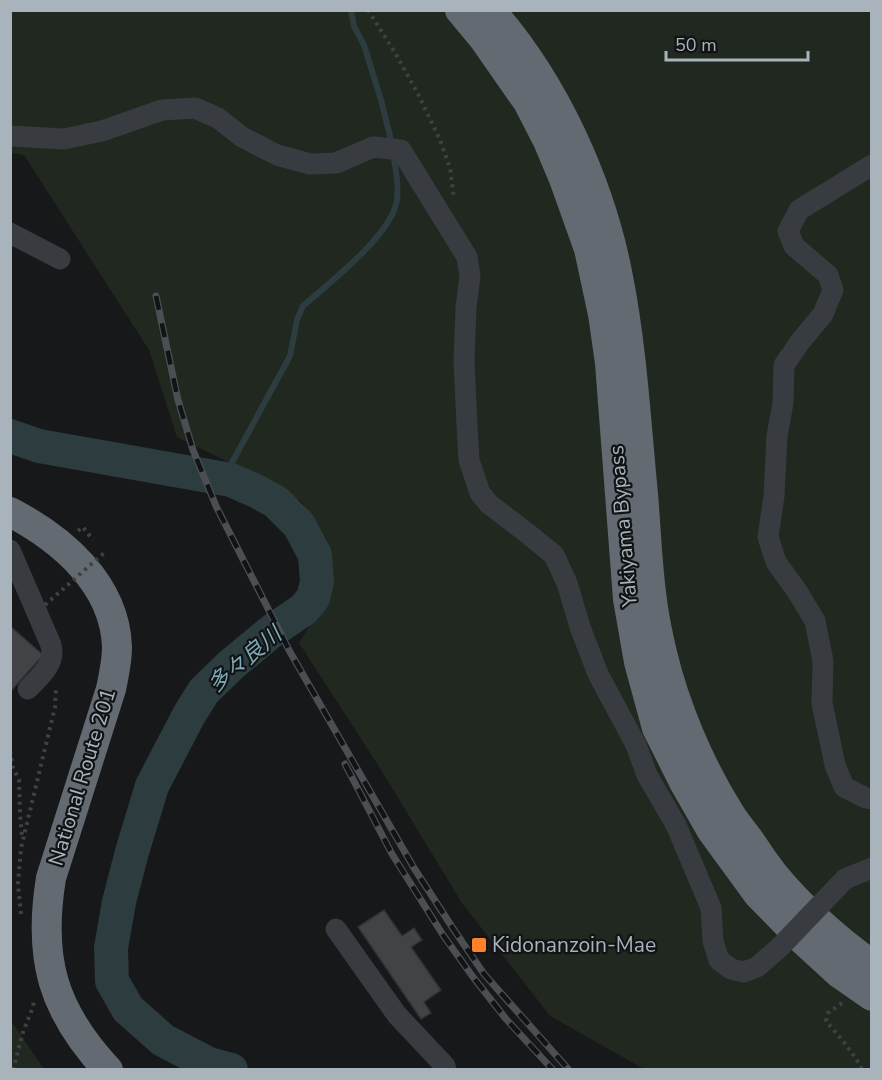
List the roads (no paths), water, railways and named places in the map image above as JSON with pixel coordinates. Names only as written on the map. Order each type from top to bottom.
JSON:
[{"type":"highway","name":"Yakiyama Bypass","points":[[460,10],[484,39],[528,102],[564,179],[589,249],[603,314],[610,363],[628,599],[639,662],[657,728],[712,831],[758,894],[839,973],[858,998]]},
{"type":"highway","name":"Yakiyama Bypass","points":[[490,10],[530,62],[550,94],[586,168],[609,238],[618,276],[631,366],[652,602],[663,656],[684,726],[730,814],[774,875],[820,924],[872,965]]},
{"type":"highway","name":"National Route 201","points":[[10,512],[44,532],[81,563],[110,609],[114,627],[117,647],[111,688],[51,878],[46,906],[46,938],[50,967],[58,997],[68,1018],[84,1042],[108,1070]]},
{"type":"street","points":[[10,135],[64,139],[102,132],[162,110],[195,108],[218,118],[242,137],[277,155],[310,164],[336,162],[374,147],[401,150],[467,257],[470,276],[466,307],[464,362],[467,425],[470,460],[480,493],[489,504],[554,555],[567,583],[580,627],[598,674],[636,745],[647,775],[675,825],[711,908],[713,941],[719,960],[731,969],[744,972],[757,967],[780,947],[845,879],[872,868]]},
{"type":"street","points":[[872,165],[799,210],[788,231],[794,246],[828,275],[833,290],[824,314],[784,365],[783,403],[777,436],[774,496],[768,537],[776,562],[797,591],[814,621],[823,661],[822,703],[835,765],[844,787],[872,799]]},
{"type":"street","points":[[10,233],[60,259]]},
{"type":"street","points":[[10,550],[53,653],[47,668],[28,689]]},
{"type":"street","points":[[336,929],[397,1015],[445,1066],[446,1070]]},
{"type":"waterway","points":[[351,10],[354,26],[364,45],[381,100],[392,144]]},
{"type":"waterway","points":[[223,479],[290,356],[297,320],[303,306],[358,258],[393,214],[398,189],[393,154]]},
{"type":"waterway","name":"多々良川","points":[[10,436],[39,446],[231,480],[276,502],[299,525],[315,555],[317,582],[313,598],[304,609],[272,631],[204,691],[152,786],[119,902],[111,948],[112,981],[128,1009],[163,1040],[209,1064],[231,1070]]},
{"type":"railway","points":[[156,296],[178,400],[193,450],[216,506],[290,652],[414,868],[454,930],[484,974],[569,1070]]},
{"type":"railway","points":[[345,764],[392,854],[443,935],[506,1019],[553,1070]]},
{"type":"place","name":"Kidonanzoin-Mae","points":[[479,945]]}]
